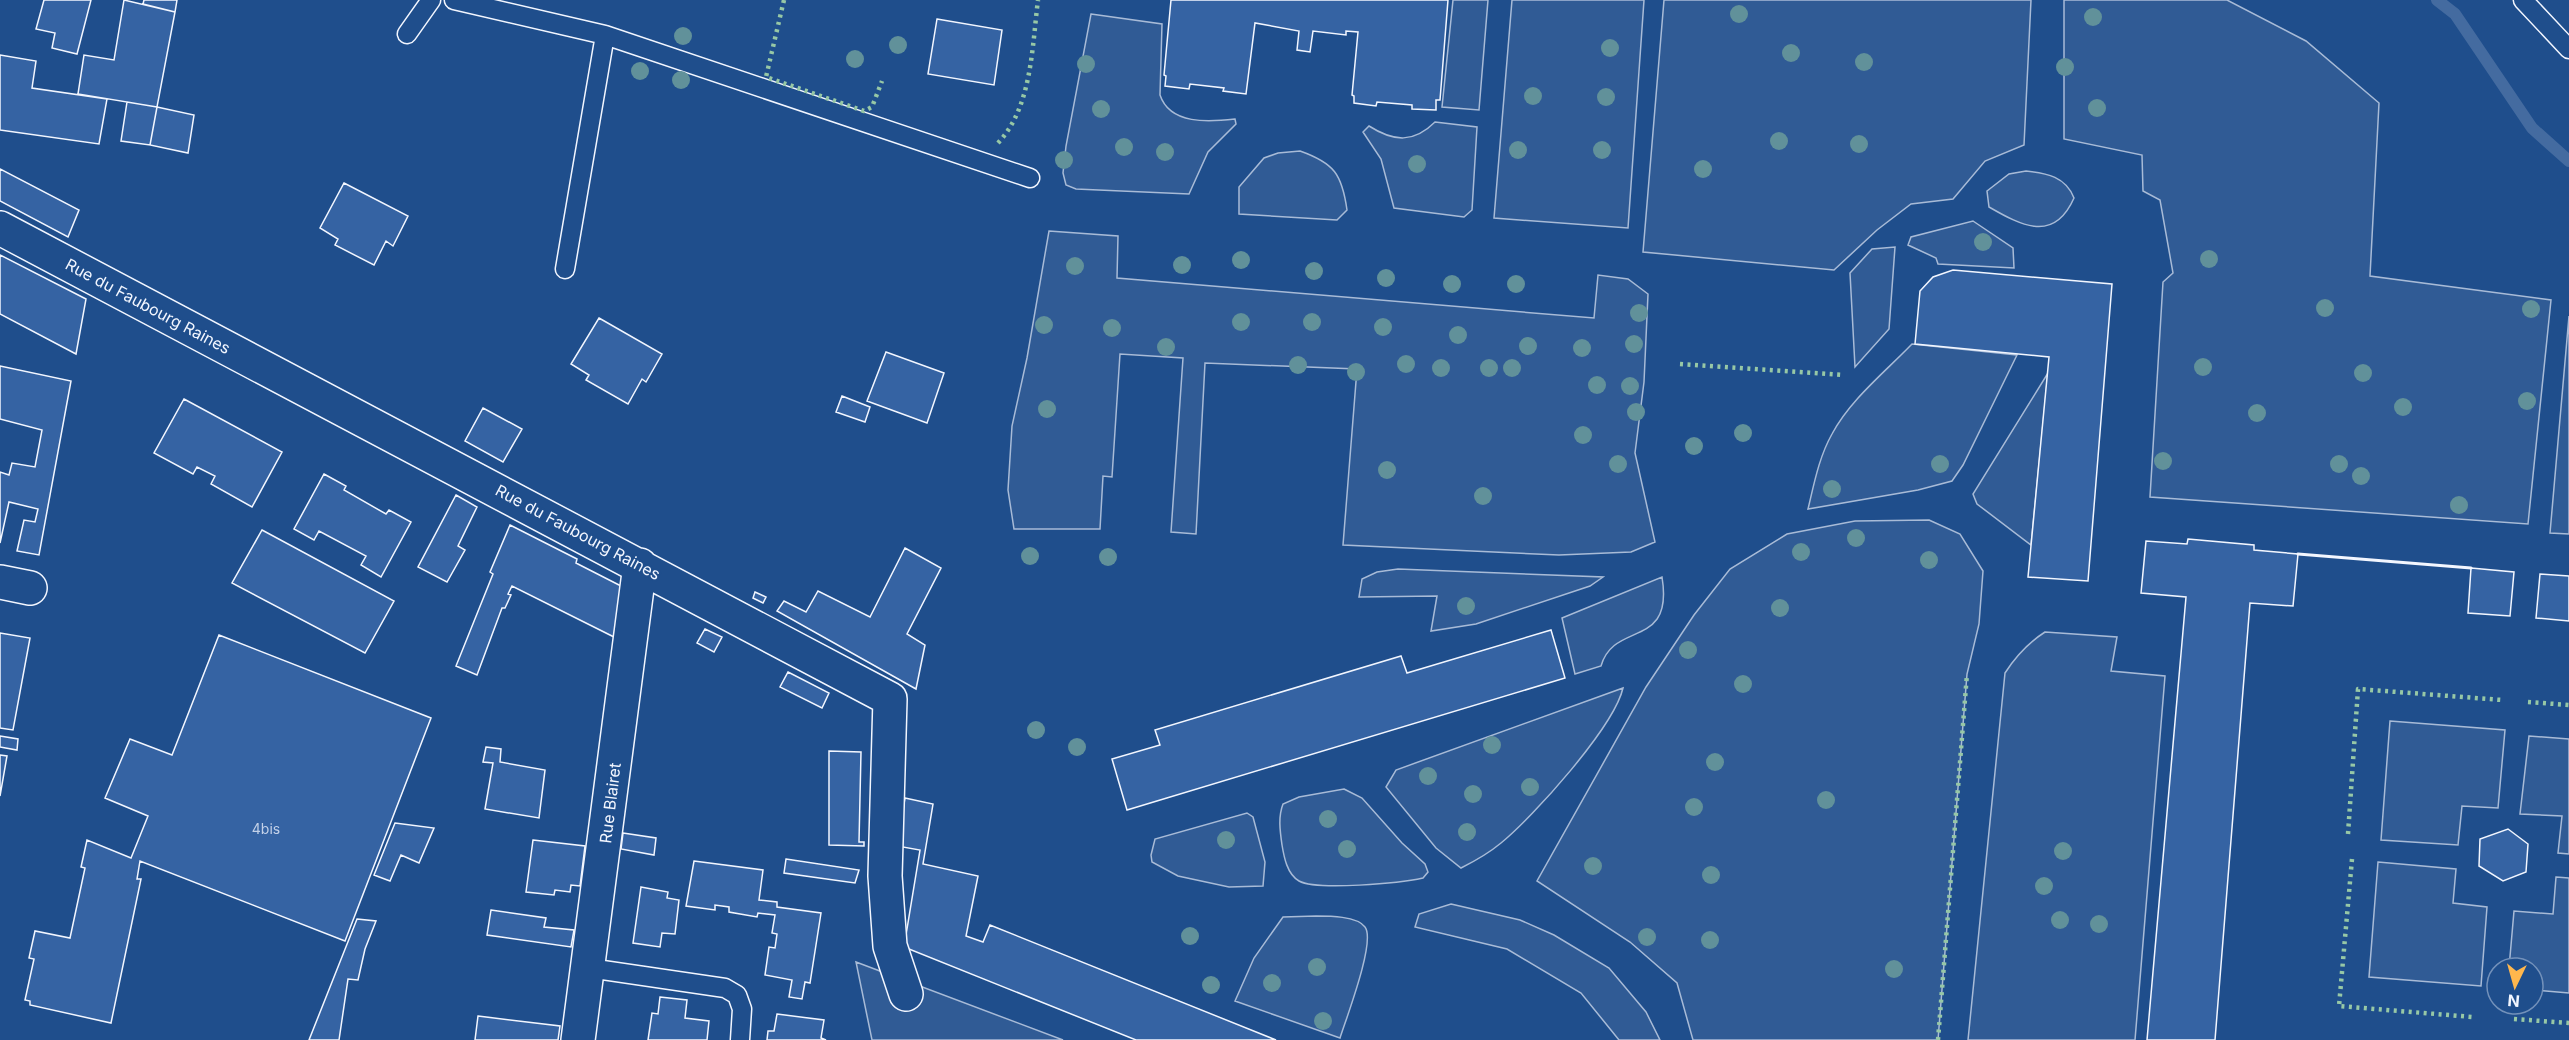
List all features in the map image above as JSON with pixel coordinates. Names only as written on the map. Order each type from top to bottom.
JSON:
[{"type":"street","name":"Rue du Faubourg Raines","points":[[0,228],[890,699],[885,876],[890,946],[906,994]]},
{"type":"street","name":"Rue Blairet","points":[[578,1040],[640,565]]},
{"type":"lane","points":[[407,34],[431,0]]},
{"type":"lane","points":[[454,0],[606,35],[1030,178]]},
{"type":"lane","points":[[2523,0],[2569,49]]},
{"type":"lane","points":[[565,269],[606,35]]},
{"type":"lane","points":[[589,968],[725,988],[737,995],[741,1009],[740,1040]]},
{"type":"shaded area","points":[[1453,0],[1488,0],[1479,110],[1442,107]]},
{"type":"shaded area","points":[[1512,0],[1644,0],[1628,228],[1494,218]]},
{"type":"shaded area","points":[[1664,0],[2031,0],[2024,145],[1985,161],[1953,199],[1911,204],[1877,230],[1834,270],[1643,252]]},
{"type":"shaded area","points":[[2064,0],[2227,0],[2306,41],[2379,103],[2370,276],[2551,300],[2528,524],[2150,497],[2163,282],[2173,273],[2160,200],[2143,191],[2142,155],[2064,139]]},
{"type":"shaded area","points":[[1091,14],[1162,24],[1160,95],[1165,105],[1181,117],[1202,121],[1235,119],[1236,124],[1208,152],[1189,194],[1076,189],[1066,185],[1063,173],[1066,146]]},
{"type":"shaded area","points":[[1435,122],[1477,127],[1472,210],[1464,217],[1394,208],[1381,159],[1363,132],[1369,126],[1387,135],[1404,138],[1419,134]]},
{"type":"shaded area","points":[[1300,151],[1321,160],[1334,172],[1342,187],[1347,210],[1337,220],[1239,214],[1239,187],[1264,158],[1278,153]]},
{"type":"shaded area","points":[[2026,171],[2055,177],[2066,185],[2074,198],[2066,212],[2057,221],[2047,226],[2025,224],[1989,207],[1987,191],[2009,174]]},
{"type":"shaded area","points":[[1973,221],[2013,248],[2014,268],[1938,264],[1936,258],[1908,245],[1911,237]]},
{"type":"shaded area","points":[[1049,231],[1118,236],[1117,278],[1594,318],[1598,275],[1628,279],[1648,294],[1644,382],[1635,453],[1655,542],[1631,552],[1559,555],[1343,545],[1357,369],[1205,363],[1196,534],[1171,532],[1183,358],[1120,354],[1112,477],[1103,476],[1100,529],[1014,529],[1008,490],[1012,426],[1027,358]]},
{"type":"shaded area","points":[[1895,247],[1889,329],[1855,367],[1850,273],[1872,249]]},
{"type":"shaded area","points":[[2569,316],[2569,534],[2550,533]]},
{"type":"shaded area","points":[[1912,344],[2017,355],[1963,465],[1952,481],[1918,490],[1808,509],[1817,471],[1839,422],[1858,398]]},
{"type":"shaded area","points":[[2048,373],[2031,545],[1977,504],[1973,494]]},
{"type":"shaded area","points":[[1929,520],[1960,534],[1983,571],[1979,624],[1967,674],[1938,1040],[1693,1040],[1677,983],[1630,942],[1537,881],[1646,687],[1694,615],[1730,569],[1787,534],[1855,521]]},
{"type":"shaded area","points":[[1398,569],[1603,577],[1590,586],[1476,624],[1431,631],[1437,596],[1359,597],[1362,579],[1377,572]]},
{"type":"shaded area","points":[[1662,577],[1663,600],[1659,615],[1651,625],[1618,643],[1608,652],[1601,666],[1575,674],[1562,618]]},
{"type":"shaded area","points":[[2045,632],[2117,637],[2111,671],[2165,676],[2135,1040],[1968,1040],[2005,673],[2023,650]]},
{"type":"shaded area","points":[[1623,688],[1605,725],[1551,793],[1501,843],[1482,857],[1461,868],[1436,848],[1386,787],[1396,770]]},
{"type":"shaded area","points":[[2390,721],[2505,730],[2498,808],[2462,806],[2458,845],[2381,840]]},
{"type":"shaded area","points":[[2529,736],[2569,739],[2569,854],[2558,853],[2562,816],[2520,814]]},
{"type":"shaded area","points":[[1344,789],[1362,798],[1402,843],[1425,864],[1428,872],[1423,878],[1340,886],[1309,884],[1295,878],[1287,865],[1282,845],[1280,819],[1283,804],[1299,797]]},
{"type":"shaded area","points":[[1247,813],[1253,817],[1265,862],[1263,886],[1229,887],[1178,876],[1152,862],[1151,855],[1155,839]]},
{"type":"shaded area","points":[[2378,862],[2456,869],[2453,903],[2487,907],[2481,986],[2369,977]]},
{"type":"shaded area","points":[[2556,877],[2569,878],[2569,993],[2545,991],[2545,956],[2510,956],[2514,911],[2553,914]]},
{"type":"shaded area","points":[[1451,904],[1520,920],[1554,935],[1609,968],[1646,1012],[1660,1040],[1619,1040],[1581,993],[1507,949],[1415,927],[1419,914]]},
{"type":"shaded area","points":[[1283,917],[1342,917],[1361,923],[1367,935],[1364,963],[1340,1038],[1235,1001],[1254,958]]},
{"type":"shaded area","points":[[856,962],[1063,1040],[872,1040]]},
{"type":"building","points":[[44,0],[91,0],[77,54],[52,48],[55,33],[36,29]]},
{"type":"building","points":[[124,0],[175,12],[157,107],[78,94],[84,55],[114,60]]},
{"type":"building","points":[[144,0],[177,0],[175,12],[143,4]]},
{"type":"building","points":[[1171,0],[1448,0],[1440,100],[1436,100],[1436,110],[1412,109],[1412,105],[1377,102],[1376,106],[1354,103],[1352,95],[1358,32],[1346,31],[1346,35],[1313,31],[1310,52],[1297,50],[1299,31],[1255,23],[1246,94],[1223,91],[1224,88],[1190,84],[1189,89],[1165,86]]},
{"type":"building","points":[[937,19],[1002,30],[994,85],[928,74]]},
{"type":"building","points":[[0,55],[36,61],[32,88],[107,99],[99,144],[0,130]]},
{"type":"building","points":[[127,102],[157,107],[150,145],[121,141]]},
{"type":"building","points":[[157,107],[194,115],[188,153],[150,145]]},
{"type":"building","points":[[0,169],[79,210],[68,237],[0,201]]},
{"type":"building","points":[[344,183],[408,216],[393,246],[386,241],[374,265],[335,245],[338,239],[320,228]]},
{"type":"building","points":[[0,255],[86,299],[76,354],[0,314]]},
{"type":"building","points":[[1953,270],[2112,284],[2088,581],[2028,577],[2049,357],[1915,344],[1920,291],[1933,277]]},
{"type":"building","points":[[599,318],[662,354],[646,382],[642,379],[628,404],[586,380],[589,375],[571,364]]},
{"type":"building","points":[[886,352],[944,373],[927,423],[867,401]]},
{"type":"building","points":[[0,366],[71,381],[39,555],[17,551],[24,520],[35,522],[38,509],[9,502],[0,543],[0,472],[9,475],[12,463],[35,467],[42,430],[0,419]]},
{"type":"building","points":[[842,396],[870,407],[865,422],[836,412]]},
{"type":"building","points":[[184,399],[282,452],[252,507],[211,484],[215,476],[197,467],[193,474],[154,453]]},
{"type":"building","points":[[483,408],[522,429],[503,462],[465,441]]},
{"type":"building","points":[[324,474],[346,486],[344,490],[386,514],[389,510],[411,522],[381,577],[361,565],[366,556],[319,531],[314,540],[294,529]]},
{"type":"building","points":[[456,495],[477,507],[458,546],[465,550],[447,582],[418,567]]},
{"type":"building","points":[[510,525],[577,559],[576,563],[621,586],[614,637],[512,586],[508,594],[511,595],[505,608],[502,608],[477,675],[456,666],[493,574],[490,572]]},
{"type":"building","points":[[262,530],[394,601],[365,653],[232,583]]},
{"type":"building","points":[[2188,539],[2254,545],[2254,550],[2298,554],[2293,606],[2250,603],[2215,1040],[2147,1040],[2186,597],[2141,593],[2146,541],[2187,544]]},
{"type":"building","points":[[905,548],[941,568],[907,634],[925,645],[916,689],[777,611],[784,601],[806,612],[818,591],[870,617]]},
{"type":"building","points":[[2471,568],[2514,572],[2510,616],[2468,613]]},
{"type":"building","points":[[2540,574],[2569,576],[2569,621],[2536,618]]},
{"type":"building","points":[[755,592],[766,597],[763,603],[753,598]]},
{"type":"building","points":[[705,629],[722,637],[714,652],[697,643]]},
{"type":"building","points":[[1551,630],[1565,678],[1127,810],[1112,759],[1160,745],[1155,730],[1401,656],[1407,673]]},
{"type":"building","points":[[0,633],[30,638],[13,730],[0,728]]},
{"type":"building","points":[[219,635],[431,718],[345,941],[140,861],[137,879],[141,879],[111,1023],[30,1005],[30,1001],[25,1000],[34,959],[29,958],[35,931],[70,938],[85,868],[81,867],[87,840],[131,858],[148,816],[105,798],[130,739],[172,755]]},
{"type":"building","points":[[788,672],[829,693],[822,708],[780,687]]},
{"type":"building","points":[[0,736],[18,739],[17,750],[0,747]]},
{"type":"building","points":[[486,747],[501,749],[500,762],[545,770],[539,818],[485,809],[493,763],[483,762]]},
{"type":"building","points":[[829,751],[861,752],[859,842],[864,842],[864,846],[829,845]]},
{"type":"building","points":[[0,755],[7,756],[0,796]]},
{"type":"building","points":[[905,798],[933,804],[923,864],[978,876],[966,936],[983,942],[990,925],[1276,1040],[1136,1040],[904,947],[920,850],[897,846]]},
{"type":"building","points":[[395,823],[434,828],[419,863],[401,855],[390,881],[374,875]]},
{"type":"building","points":[[2508,829],[2528,844],[2526,872],[2503,881],[2479,866],[2480,839]]},
{"type":"building","points":[[623,833],[656,838],[654,855],[621,849]]},
{"type":"building","points":[[533,840],[585,846],[580,886],[571,885],[570,892],[555,890],[554,895],[526,892]]},
{"type":"building","points":[[786,859],[859,870],[855,883],[784,873]]},
{"type":"building","points":[[694,861],[763,870],[759,900],[777,902],[777,907],[821,913],[810,983],[805,982],[802,999],[789,997],[792,980],[765,975],[769,947],[775,948],[777,934],[772,933],[775,915],[758,913],[757,917],[729,912],[729,907],[715,905],[715,910],[686,906]]},
{"type":"building","points":[[641,887],[668,892],[667,898],[679,900],[675,934],[662,933],[660,947],[633,943]]},
{"type":"building","points":[[491,910],[546,918],[544,927],[574,930],[571,947],[487,935]]},
{"type":"building","points":[[357,919],[376,921],[365,949],[358,980],[348,979],[339,1040],[309,1040]]},
{"type":"building","points":[[660,997],[687,1000],[685,1018],[709,1021],[707,1040],[648,1040],[652,1013],[658,1014]]},
{"type":"building","points":[[777,1014],[824,1020],[821,1038],[826,1040],[767,1040],[768,1031],[774,1031]]},
{"type":"building","points":[[478,1016],[560,1026],[558,1040],[475,1040]]},
{"type":"waterway","points":[[2437,0],[2455,14],[2532,128],[2569,161]]},
{"type":"hedge","points":[[784,0],[766,77],[864,111],[872,107],[882,81]]},
{"type":"hedge","points":[[998,143],[1018,112],[1024,94],[1032,56],[1038,0]]},
{"type":"hedge","points":[[1680,364],[1843,375]]},
{"type":"hedge","points":[[1938,1040],[1967,674]]},
{"type":"hedge","points":[[2348,834],[2358,689],[2502,700]]},
{"type":"hedge","points":[[2528,702],[2569,705]]},
{"type":"hedge","points":[[2352,859],[2339,1006],[2472,1017]]},
{"type":"hedge","points":[[2514,1019],[2569,1023]]},
{"type":"wall","points":[[2298,554],[2471,568]]}]
